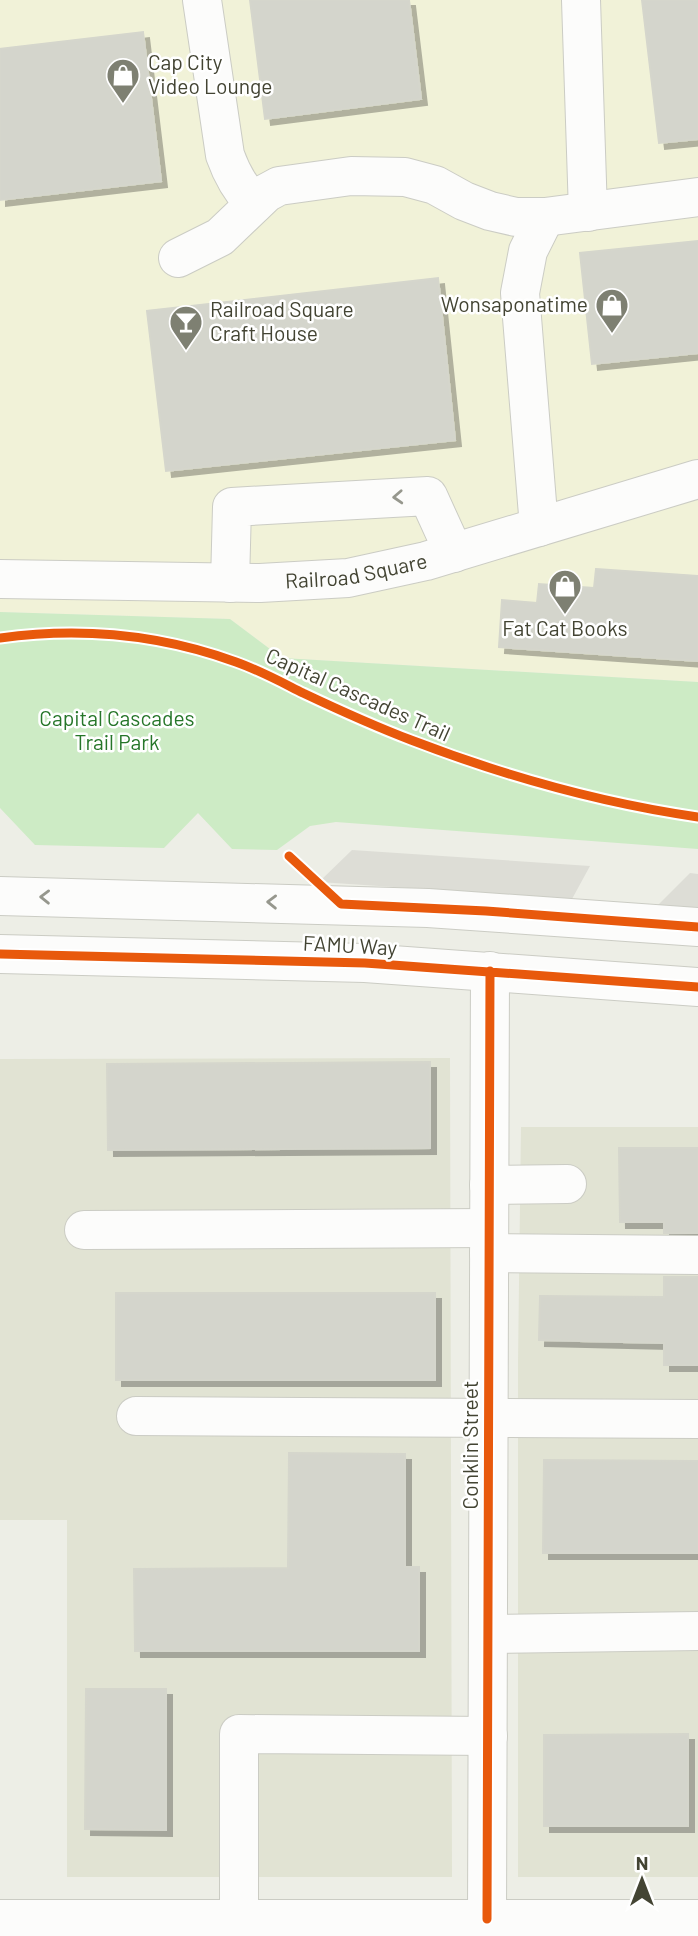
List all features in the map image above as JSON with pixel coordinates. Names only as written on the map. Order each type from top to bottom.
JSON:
[{"type":"street","points":[[202,0],[225,155],[235,181],[254,204]]},
{"type":"street","points":[[581,0],[588,212]]},
{"type":"street","points":[[178,258],[220,237],[254,204],[279,186],[351,176],[405,177],[435,185],[490,211],[516,217],[545,217],[698,197]]},
{"type":"street","points":[[539,527],[520,293],[528,251],[545,217]]},
{"type":"street","name":"Railroad Square","points":[[0,579],[230,583],[348,578],[401,568],[698,479]]},
{"type":"street","points":[[230,583],[232,507],[428,496],[454,553]]},
{"type":"street","name":"FAMU Way","points":[[0,896],[428,908],[698,927]]},
{"type":"street","name":"FAMU Way","points":[[0,954],[312,961],[698,987]]},
{"type":"street","name":"Conklin Street","points":[[487,1919],[490,971]]},
{"type":"street","points":[[489,1185],[566,1184]]},
{"type":"street","points":[[84,1230],[489,1241],[698,1255]]},
{"type":"street","points":[[136,1416],[698,1419]]},
{"type":"street","points":[[488,1634],[698,1631]]},
{"type":"street","points":[[239,1919],[239,1734],[488,1735]]},
{"type":"street","points":[[0,1919],[89,1928],[239,1919],[698,1919]]},
{"type":"shaded area","points":[[0,0],[698,0],[698,682],[282,658],[230,619],[0,612]]},
{"type":"shaded area","points":[[352,850],[590,866],[572,899],[319,882]]},
{"type":"shaded area","points":[[690,873],[698,874],[698,909],[658,905]]},
{"type":"shaded area","points":[[450,1058],[452,1877],[67,1877],[67,1520],[0,1520],[0,1059]]},
{"type":"shaded area","points":[[521,1127],[698,1127],[698,1877],[518,1877]]},
{"type":"green space","name":"Capital Cascades Trail Park","points":[[0,612],[230,619],[282,658],[698,682],[698,849],[336,822],[310,826],[277,850],[232,849],[198,813],[164,848],[35,845],[0,808]]},
{"type":"building","points":[[250,0],[409,0],[421,99],[265,119]]},
{"type":"building","points":[[642,0],[698,0],[698,139],[659,143]]},
{"type":"building","points":[[143,32],[161,181],[0,200],[0,49]]},
{"type":"building","points":[[698,241],[698,353],[592,364],[580,253]]},
{"type":"building","points":[[438,278],[455,440],[166,471],[147,311]]},
{"type":"building","points":[[596,569],[698,576],[698,661],[499,647],[502,600],[537,603],[539,584],[594,588]]},
{"type":"building","points":[[430,1062],[430,1148],[108,1150],[107,1064]]},
{"type":"building","points":[[619,1148],[698,1148],[698,1233],[664,1233],[664,1222],[620,1222]]},
{"type":"building","points":[[664,1277],[698,1277],[698,1365],[664,1365],[664,1343],[539,1340],[540,1296],[664,1297]]},
{"type":"building","points":[[116,1293],[435,1293],[435,1380],[116,1380]]},
{"type":"building","points":[[289,1453],[405,1454],[405,1567],[419,1567],[419,1651],[135,1651],[134,1569],[288,1568]]},
{"type":"building","points":[[544,1460],[698,1461],[698,1553],[543,1553]]},
{"type":"building","points":[[86,1689],[166,1689],[166,1830],[85,1829]]},
{"type":"building","points":[[688,1734],[688,1826],[544,1826],[544,1735]]},
{"type":"cycle path","name":"Capital Cascades Trail","points":[[0,638],[90,633],[149,639],[207,652],[245,665],[411,740],[481,765],[589,796],[698,817]]},
{"type":"cycle path","points":[[289,856],[341,904],[486,911],[698,927]]},
{"type":"cycle path","points":[[0,954],[365,963],[698,987]]},
{"type":"cycle path","points":[[487,1919],[490,971]]},
{"type":"place","name":"Cap City Video Lounge","points":[[123,105]]},
{"type":"place","name":"Wonsaponatime","points":[[612,335]]},
{"type":"place","name":"Railroad Square Craft House","points":[[186,352]]},
{"type":"place","name":"Fat Cat Books","points":[[565,616]]}]
